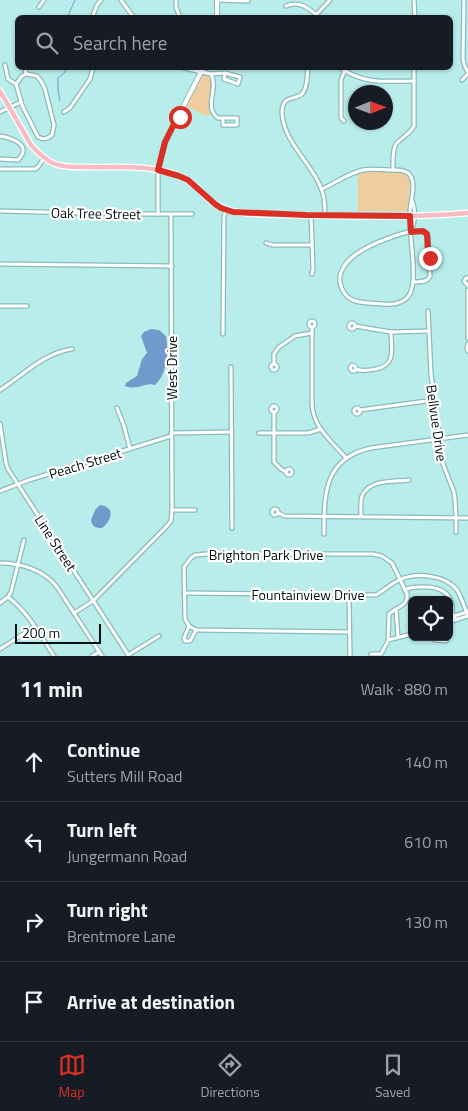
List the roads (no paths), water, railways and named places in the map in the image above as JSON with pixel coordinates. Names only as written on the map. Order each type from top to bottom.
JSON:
[{"type":"main road","points":[[0,90],[31,146],[44,158],[69,167],[144,168],[158,170],[188,180],[208,199],[226,210],[243,213],[311,215],[412,216],[468,213]]},
{"type":"street","points":[[39,7],[44,0]]},
{"type":"street","points":[[94,15],[101,0]]},
{"type":"street","points":[[121,0],[132,15]]},
{"type":"street","points":[[176,0],[179,15]]},
{"type":"street","points":[[217,15],[217,0],[248,1]]},
{"type":"street","points":[[316,15],[330,0]]},
{"type":"street","points":[[414,0],[415,15]]},
{"type":"street","points":[[462,80],[468,73],[463,59],[464,0]]},
{"type":"street","points":[[286,6],[303,4],[310,8],[314,15]]},
{"type":"street","points":[[5,65],[8,79],[16,84],[21,102],[38,137],[42,139],[48,138],[52,135],[54,125],[45,89],[41,81],[37,76],[26,74],[16,84]]},
{"type":"street","points":[[25,70],[26,74]]},
{"type":"street","points":[[64,112],[70,108],[90,79],[92,70]]},
{"type":"street","points":[[158,214],[158,170],[165,142],[202,70],[211,74],[226,73],[240,77],[238,84],[224,79],[226,73]]},
{"type":"street","points":[[308,70],[304,92],[286,102],[282,113],[292,143],[322,189],[325,215]]},
{"type":"street","points":[[343,70],[341,118],[344,122]]},
{"type":"street","points":[[345,70],[366,80],[414,81]]},
{"type":"street","points":[[393,170],[395,147],[414,126],[414,70]]},
{"type":"street","points":[[211,74],[214,87],[211,103],[212,111],[218,118],[237,118],[237,125],[223,124],[223,119]]},
{"type":"street","points":[[0,112],[21,102]]},
{"type":"street","points":[[0,136],[13,139],[22,148],[22,156],[18,160],[0,159]]},
{"type":"street","points":[[0,169],[34,169],[44,158]]},
{"type":"street","points":[[18,160],[19,169]]},
{"type":"street","points":[[322,189],[363,170],[403,170],[410,175],[412,182],[412,200],[410,204],[412,216],[411,232],[414,282],[410,294],[397,304],[360,302],[353,300],[346,294],[342,289],[340,280],[341,271],[345,264],[359,253],[382,240],[399,234],[411,232],[423,231],[427,234],[430,260],[429,278],[425,281],[414,282]]},
{"type":"street","points":[[223,334],[224,216],[226,210]]},
{"type":"street","name":"Oak Tree Street","points":[[0,211],[192,214]]},
{"type":"street","name":"West Drive","points":[[93,601],[171,521],[171,214]]},
{"type":"street","points":[[311,215],[312,274]]},
{"type":"street","points":[[266,243],[273,245],[312,245]]},
{"type":"street","points":[[0,264],[172,266]]},
{"type":"street","points":[[468,278],[464,281],[468,286]]},
{"type":"street","points":[[468,290],[468,338]]},
{"type":"street","points":[[0,306],[27,306]]},
{"type":"street","name":"Bellvue Drive","points":[[428,311],[430,366],[434,400],[443,464],[454,492],[456,532]]},
{"type":"street","points":[[355,326],[391,332],[429,331]]},
{"type":"street","points":[[312,327],[312,409],[320,429],[346,458]]},
{"type":"street","points":[[356,369],[364,371],[381,368],[390,362],[392,356],[391,332]]},
{"type":"street","points":[[274,364],[274,354],[279,347],[295,336],[312,334]]},
{"type":"street","points":[[468,344],[468,351]]},
{"type":"street","points":[[0,390],[50,355],[72,350]]},
{"type":"street","points":[[231,367],[232,528]]},
{"type":"street","points":[[360,410],[434,400]]},
{"type":"street","points":[[117,408],[130,449]]},
{"type":"street","points":[[274,412],[274,462],[280,469],[286,472]]},
{"type":"street","name":"Line Street","points":[[0,424],[8,469],[128,656]]},
{"type":"street","points":[[259,433],[308,433],[320,429]]},
{"type":"street","name":"Peach Street","points":[[0,491],[171,435],[232,432]]},
{"type":"street","points":[[324,534],[325,498],[328,483],[336,469],[346,458],[372,448],[468,436]]},
{"type":"street","points":[[361,516],[361,500],[369,488],[378,484],[409,480]]},
{"type":"street","points":[[172,510],[194,510]]},
{"type":"street","points":[[278,514],[282,516],[468,518]]},
{"type":"street","points":[[0,603],[11,592],[24,540]]},
{"type":"street","name":"Brighton Park Drive","points":[[350,632],[196,630],[189,626],[185,619],[184,567],[195,555],[206,554],[373,554],[382,556],[392,563],[405,590]]},
{"type":"street","points":[[0,563],[38,571],[50,579],[102,656]]},
{"type":"street","name":"Fountainview Drive","points":[[184,593],[376,595],[400,580],[410,577],[426,577],[438,578],[452,585],[468,614]]},
{"type":"street","points":[[371,654],[381,654],[388,640],[389,614],[407,601],[408,596],[405,590],[410,587],[430,587],[442,590],[449,596]]},
{"type":"street","points":[[349,594],[350,656]]},
{"type":"street","points":[[8,597],[27,615],[54,656]]},
{"type":"street","points":[[74,613],[93,601]]},
{"type":"street","points":[[396,608],[398,638]]},
{"type":"street","points":[[453,616],[468,614]]},
{"type":"street","name":"Brighton Park Drive","points":[[189,626],[184,638],[185,641],[190,641],[196,630]]},
{"type":"street","points":[[0,649],[34,627]]},
{"type":"street","points":[[388,640],[408,635]]},
{"type":"street","points":[[128,656],[159,636]]},
{"type":"street","points":[[92,656],[99,652]]},
{"type":"water","points":[[151,329],[159,330],[166,336],[167,356],[165,369],[155,385],[151,384],[134,388],[125,386],[126,383],[137,376],[142,359],[147,353],[141,336],[144,332]]},
{"type":"water","points":[[100,505],[110,510],[110,515],[106,524],[102,528],[98,528],[92,524],[91,520],[95,510]]},
{"type":"waterway","points":[[68,15],[75,0]]},
{"type":"waterway","points":[[60,101],[58,78],[66,70]]}]
